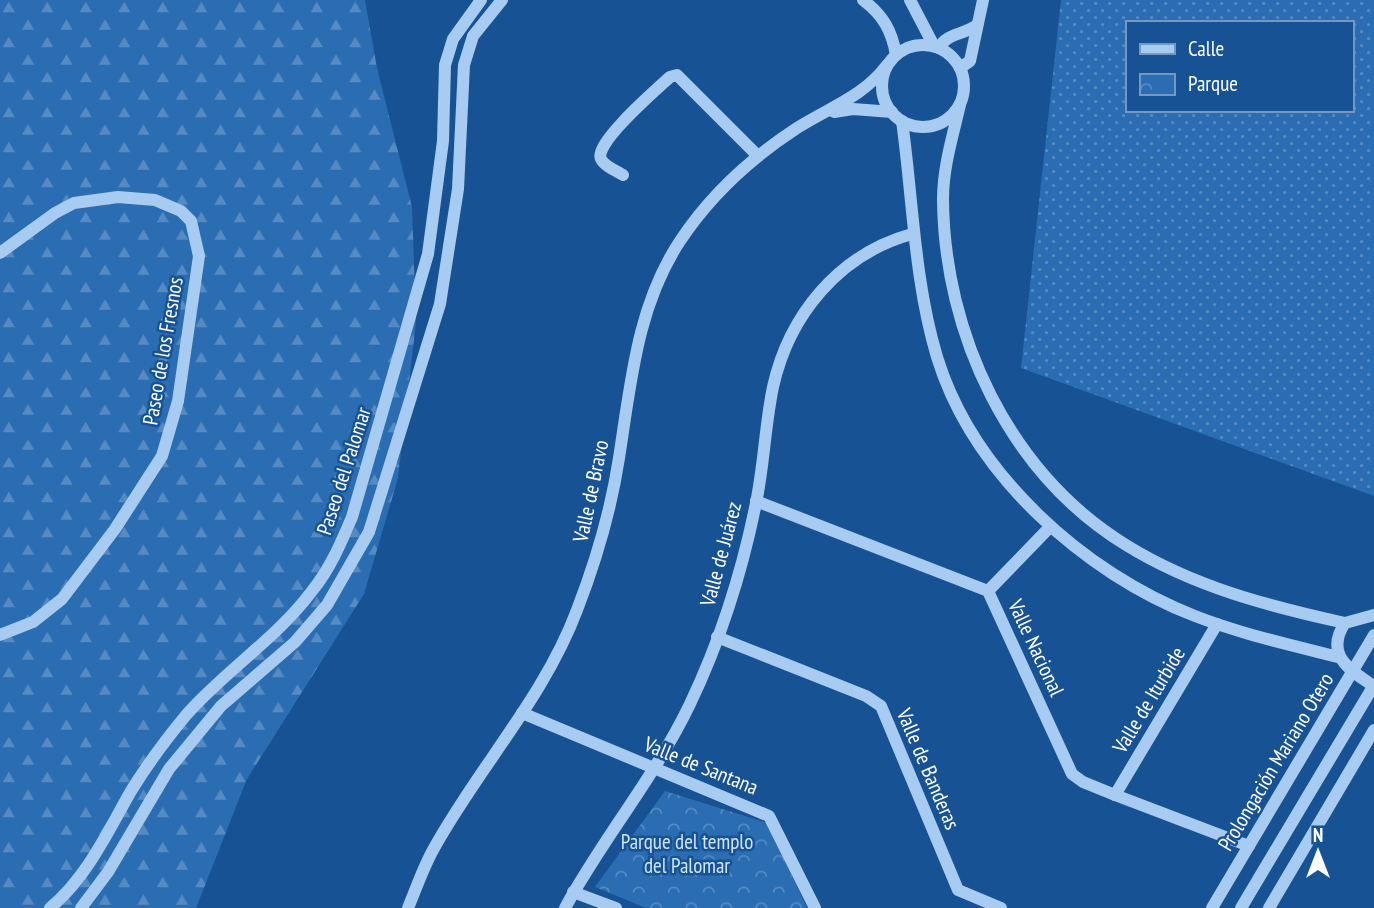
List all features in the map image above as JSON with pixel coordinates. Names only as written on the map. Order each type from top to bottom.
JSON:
[{"type":"street","name":"Paseo del Palomar","points":[[50,908],[66,894],[88,866],[119,812],[187,714],[312,592],[337,553],[352,517],[428,254],[443,141],[445,65],[453,39],[481,0]]},
{"type":"street","name":"Paseo del Palomar","points":[[81,908],[90,900],[169,769],[204,725],[263,666],[295,642],[327,604],[369,531],[420,378],[440,304],[453,230],[464,65],[473,36],[502,0]]},
{"type":"street","points":[[863,0],[885,21],[893,36],[896,54]]},
{"type":"street","points":[[910,0],[937,47],[954,58],[960,68],[964,91],[947,157],[943,196],[945,241],[954,299],[969,349],[988,390],[1018,443],[1079,508],[1124,544],[1168,568],[1212,589],[1345,624],[1374,615]]},
{"type":"street","points":[[960,68],[970,61],[983,0]]},
{"type":"street","points":[[977,25],[966,33],[950,36],[937,47],[908,48],[896,54],[887,65],[882,81],[883,98],[897,117],[911,191],[912,234],[932,340],[958,403],[990,460],[1050,527],[1099,565],[1148,594],[1217,624],[1338,657],[1352,672],[1374,686],[1241,908]]},
{"type":"street","name":"Valle de Bravo","points":[[408,908],[432,851],[522,713],[561,647],[596,559],[619,458],[635,354],[656,287],[692,224],[722,188],[758,156],[801,126],[860,93],[887,65]]},
{"type":"street","points":[[623,175],[602,162],[602,147],[617,128],[670,78],[677,75],[758,156]]},
{"type":"street","points":[[897,117],[928,127],[952,116],[960,105]]},
{"type":"street","name":"Valle de Bravo","points":[[827,113],[853,109],[897,117]]},
{"type":"street","points":[[443,141],[461,140]]},
{"type":"street","name":"Paseo de los Fresnos","points":[[0,253],[74,203],[118,197],[155,200],[181,211],[191,222],[199,256],[178,401],[162,456],[115,529],[62,599],[33,622],[0,635]]},
{"type":"street","name":"Valle de Juárez","points":[[565,908],[655,768],[690,704],[717,637],[737,582],[756,501],[779,364],[803,314],[833,277],[850,263],[875,248],[912,234]]},
{"type":"street","points":[[395,372],[420,378]]},
{"type":"street","name":"Valle Nacional","points":[[756,501],[988,591],[1072,774],[1083,782],[1249,846]]},
{"type":"street","points":[[988,591],[1050,527]]},
{"type":"street","name":"Valle de Iturbide","points":[[1115,795],[1217,624]]},
{"type":"street","points":[[1338,657],[1338,638],[1345,624]]},
{"type":"street","name":"Prolongación Mariano Otero","points":[[1212,908],[1374,635]]},
{"type":"street","name":"Valle de Banderas","points":[[717,637],[866,696],[881,706],[958,890],[1001,908]]},
{"type":"street","points":[[252,653],[263,666]]},
{"type":"street","name":"Valle de Santana","points":[[522,713],[769,816],[814,908]]},
{"type":"street","points":[[1269,908],[1374,730]]},
{"type":"street","points":[[119,812],[138,822]]},
{"type":"street","points":[[573,892],[616,908]]},
{"type":"green space","points":[[0,0],[365,0],[377,68],[412,207],[416,322],[398,478],[364,594],[247,779],[196,908],[0,908]]},
{"type":"green space","points":[[1061,0],[1374,0],[1374,496],[1021,368]]},
{"type":"green space","name":"Parque del templo del Palomar","points":[[665,791],[767,823],[807,908],[646,908],[595,887]]}]
